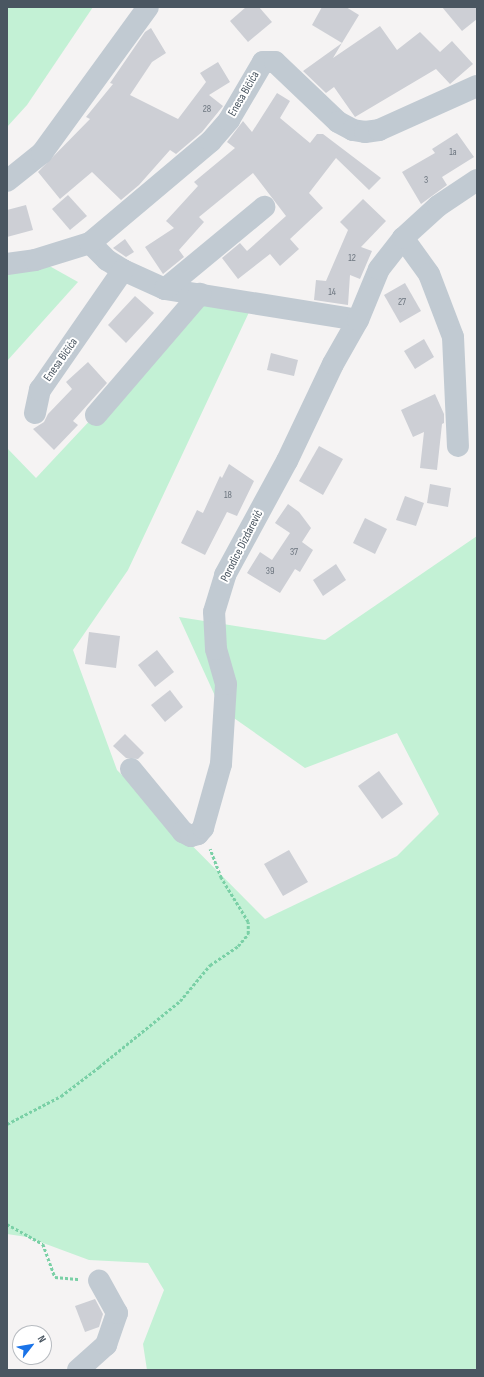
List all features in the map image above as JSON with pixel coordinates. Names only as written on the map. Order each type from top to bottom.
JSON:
[{"type":"street","points":[[7,180],[42,153],[148,7]]},
{"type":"street","name":"Enesa Bičića","points":[[7,264],[35,260],[90,243],[211,141],[229,120],[263,62],[275,62],[338,122],[352,130],[365,132],[379,130],[477,86]]},
{"type":"street","points":[[90,243],[107,260],[123,270],[165,289],[358,320],[379,269],[403,238],[438,206],[477,180]]},
{"type":"street","points":[[165,289],[264,207]]},
{"type":"street","points":[[403,238],[429,274],[452,338],[458,446]]},
{"type":"street","name":"Enesa Bičića","points":[[35,413],[40,390],[123,270]]},
{"type":"street","points":[[96,415],[200,294]]},
{"type":"street","name":"Porodice Dizdarević","points":[[202,828],[221,764],[226,684],[216,649],[214,612],[225,575],[287,461],[333,364],[358,320]]},
{"type":"street","points":[[131,769],[183,832],[192,836],[202,828]]},
{"type":"street","points":[[78,1370],[106,1345],[117,1313],[99,1281]]},
{"type":"path","points":[[7,1124],[61,1096],[100,1066],[180,1001],[210,965],[238,946],[248,934],[248,922],[221,878],[202,828]]},
{"type":"path","points":[[7,1224],[43,1244],[55,1277],[99,1281]]},
{"type":"green space","points":[[7,7],[93,7],[27,105],[7,127]]},
{"type":"green space","points":[[44,263],[78,282],[7,361],[7,267]]},
{"type":"green space","points":[[200,303],[251,308],[128,570],[73,650],[117,770],[265,919],[397,856],[439,814],[397,733],[305,768],[221,709],[179,617],[325,640],[477,536],[477,1370],[147,1370],[143,1344],[164,1290],[148,1263],[89,1260],[27,1237],[7,1234],[7,448],[36,478]]},
{"type":"building","points":[[246,7],[259,7],[272,22],[248,42],[230,21]]},
{"type":"building","points":[[322,7],[346,7],[359,15],[342,43],[312,25]]},
{"type":"building","points":[[442,7],[477,7],[477,19],[462,31]]},
{"type":"building","points":[[380,26],[397,50],[420,32],[440,52],[452,41],[473,64],[450,84],[436,69],[355,117],[334,87],[326,93],[303,71],[342,43],[333,58]]},
{"type":"building","points":[[151,28],[166,53],[152,62],[130,95],[178,119],[206,82],[200,73],[218,62],[230,82],[209,95],[223,106],[202,132],[176,154],[170,150],[139,185],[121,200],[92,172],[60,199],[38,172],[90,119],[86,117],[113,84],[110,83],[145,32]]},
{"type":"building","points":[[277,93],[290,101],[280,118],[310,143],[317,134],[323,134],[381,178],[369,190],[336,158],[309,193],[323,208],[290,239],[299,249],[280,266],[270,254],[238,279],[222,258],[240,243],[247,251],[286,216],[253,173],[199,217],[204,222],[179,250],[184,257],[163,274],[145,247],[174,228],[166,221],[198,186],[194,182],[235,148],[227,142],[243,121],[252,132]]},
{"type":"building","points":[[457,133],[474,157],[442,177],[447,185],[421,204],[402,172],[435,153],[432,149]]},
{"type":"building","points":[[68,195],[87,216],[70,230],[52,209]]},
{"type":"building","points":[[363,199],[386,221],[361,247],[372,251],[360,279],[350,275],[348,305],[314,300],[316,280],[326,281],[348,230],[340,222]]},
{"type":"building","points":[[26,205],[33,230],[7,237],[7,210]]},
{"type":"building","points":[[125,239],[134,252],[126,257],[113,248]]},
{"type":"building","points":[[405,283],[421,311],[400,323],[384,295]]},
{"type":"building","points":[[135,296],[154,313],[126,343],[108,325]]},
{"type":"building","points":[[424,339],[434,357],[415,369],[404,351]]},
{"type":"building","points":[[271,353],[298,360],[294,376],[267,370]]},
{"type":"building","points":[[88,362],[107,383],[73,421],[78,425],[54,450],[33,429],[44,422],[48,414],[72,389],[66,382]]},
{"type":"building","points":[[435,394],[444,414],[437,470],[420,468],[424,432],[413,437],[401,410]]},
{"type":"building","points":[[319,446],[343,459],[323,495],[299,481]]},
{"type":"building","points":[[229,464],[254,481],[237,516],[227,512],[205,555],[181,543],[197,510],[203,513],[220,476],[222,478]]},
{"type":"building","points":[[430,484],[451,488],[448,507],[427,503]]},
{"type":"building","points":[[405,496],[424,503],[416,526],[396,520]]},
{"type":"building","points":[[288,504],[299,512],[311,528],[302,542],[313,550],[300,572],[295,569],[280,593],[247,573],[260,552],[272,560],[290,533],[275,523]]},
{"type":"building","points":[[365,518],[387,529],[375,554],[353,543]]},
{"type":"building","points":[[336,564],[346,580],[323,596],[313,580]]},
{"type":"building","points":[[89,632],[120,636],[116,668],[85,664]]},
{"type":"building","points":[[157,650],[174,672],[155,687],[138,665]]},
{"type":"building","points":[[170,690],[183,707],[165,722],[151,705]]},
{"type":"building","points":[[125,734],[144,753],[138,759],[126,758],[113,746]]},
{"type":"building","points":[[379,771],[403,804],[382,819],[358,786]]},
{"type":"building","points":[[289,850],[308,882],[283,896],[264,864]]},
{"type":"building","points":[[95,1299],[103,1314],[99,1327],[85,1332],[75,1306]]}]
